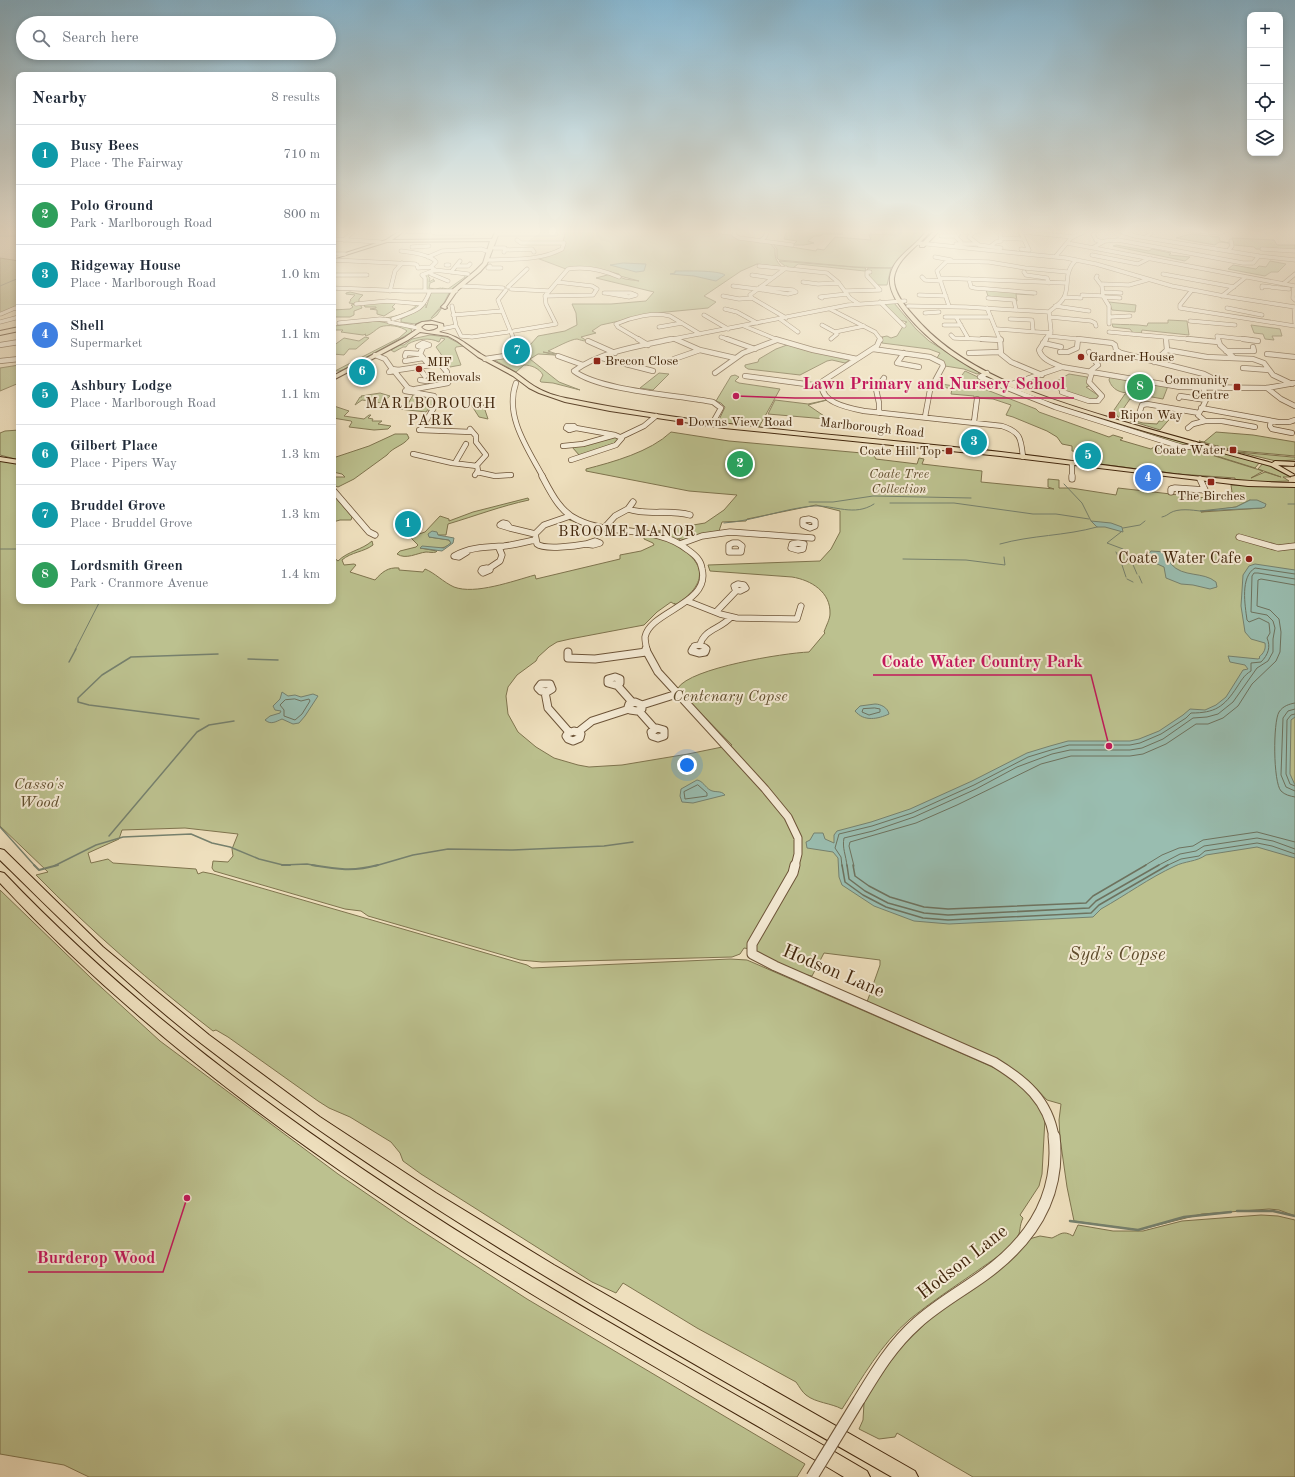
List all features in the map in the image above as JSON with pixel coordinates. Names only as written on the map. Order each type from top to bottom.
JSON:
[{"type":"highway","points":[[0,853],[61,915],[126,975],[176,1016],[333,1133],[403,1180],[530,1260],[909,1477]]},
{"type":"highway","points":[[0,876],[43,921],[112,985],[265,1108],[321,1148],[401,1203],[516,1275],[861,1477]]},
{"type":"main road","points":[[441,314],[452,299]]},
{"type":"main road","points":[[901,299],[917,326],[931,339],[959,358],[987,373],[1084,411],[1194,444],[1275,466],[1294,477]]},
{"type":"main road","points":[[904,303],[924,328],[948,348],[974,364],[1013,384],[1085,409],[1159,431],[1273,463],[1295,464]]},
{"type":"main road","points":[[336,377],[380,356],[406,339],[418,329],[418,325],[424,323],[441,327],[448,335]]},
{"type":"main road","points":[[406,339],[431,333],[441,327]]},
{"type":"main road","points":[[418,329],[431,333],[448,335],[463,342],[485,359],[510,372],[519,384]]},
{"type":"main road","points":[[0,332],[16,330]]},
{"type":"main road","name":"Marlborough Road","points":[[519,384],[531,387],[544,394],[565,400],[712,424],[1023,457],[1248,484],[1295,485]]},
{"type":"main road","points":[[0,459],[16,462]]},
{"type":"main road","points":[[1294,477],[1288,468],[1295,464]]},
{"type":"main road","points":[[1285,484],[1293,481],[1294,477]]},
{"type":"street","points":[[395,320],[419,309],[424,305],[423,304],[427,299]]},
{"type":"street","points":[[499,299],[514,341]]},
{"type":"street","points":[[448,306],[453,314],[459,334],[472,337],[553,326],[556,323],[546,304],[545,299]]},
{"type":"street","points":[[754,299],[786,318]]},
{"type":"street","points":[[853,299],[859,304]]},
{"type":"street","points":[[947,299],[949,306]]},
{"type":"street","points":[[1007,299],[1014,300],[1016,310]]},
{"type":"street","points":[[712,424],[720,408],[715,402],[624,387],[593,380],[575,374],[574,370],[615,353],[648,345],[859,304],[880,302],[904,303],[1049,312],[1063,299]]},
{"type":"street","points":[[1106,299],[1109,304],[1111,317],[1109,324]]},
{"type":"street","points":[[1185,299],[1180,305],[1180,308],[1221,315],[1295,324],[1294,307],[1241,299]]},
{"type":"street","points":[[1288,299],[1294,300]]},
{"type":"street","points":[[356,304],[387,301],[423,304]]},
{"type":"street","points":[[880,302],[904,323]]},
{"type":"street","points":[[925,313],[939,313],[938,306]]},
{"type":"street","points":[[1055,306],[1090,310]]},
{"type":"street","points":[[1221,315],[1228,307],[1263,315]]},
{"type":"street","points":[[5,313],[16,308]]},
{"type":"street","points":[[987,308],[1001,340],[1000,352],[1007,360],[1042,375]]},
{"type":"street","points":[[725,309],[737,312],[757,323]]},
{"type":"street","points":[[821,386],[827,377],[873,349],[880,343],[880,337],[875,332],[830,309]]},
{"type":"street","points":[[453,314],[502,311]]},
{"type":"street","points":[[1049,312],[1052,328],[1050,334],[1039,349],[1040,354],[1047,360],[1062,367],[1180,387],[1267,388],[1293,384]]},
{"type":"street","points":[[648,345],[618,327],[616,324],[660,314],[670,316],[700,334]]},
{"type":"street","points":[[704,314],[728,329]]},
{"type":"street","points":[[1111,317],[1130,316]]},
{"type":"street","points":[[945,317],[991,317]]},
{"type":"street","points":[[956,317],[968,338]]},
{"type":"street","points":[[1050,317],[1091,321],[1095,323],[1096,326]]},
{"type":"street","points":[[1236,317],[1234,325],[1238,332],[1239,338]]},
{"type":"street","points":[[0,322],[16,318]]},
{"type":"street","points":[[336,324],[380,319],[395,320],[418,329]]},
{"type":"street","points":[[780,319],[789,327],[798,332]]},
{"type":"street","points":[[1010,319],[1032,320],[1033,330]]},
{"type":"street","points":[[1190,321],[1234,325]]},
{"type":"street","points":[[408,324],[424,323]]},
{"type":"street","points":[[659,327],[682,323]]},
{"type":"street","points":[[822,325],[835,332],[864,326]]},
{"type":"street","points":[[944,325],[961,325]]},
{"type":"street","points":[[441,327],[456,326]]},
{"type":"street","points":[[744,326],[793,346],[857,359]]},
{"type":"street","points":[[997,329],[1033,330],[1078,339],[1112,343],[1116,345],[1116,350],[1119,353],[1206,375],[1212,378],[1223,388]]},
{"type":"street","points":[[831,340],[837,334],[835,332]]},
{"type":"street","points":[[1109,332],[1218,342]]},
{"type":"street","points":[[951,335],[954,338],[1001,340]]},
{"type":"street","points":[[1233,357],[1218,342],[1217,336],[1258,340]]},
{"type":"street","points":[[1166,337],[1167,350]]},
{"type":"street","points":[[724,338],[755,349]]},
{"type":"street","points":[[674,339],[700,350],[735,358]]},
{"type":"street","points":[[1043,342],[1068,352],[1077,348],[1078,339]]},
{"type":"street","points":[[715,373],[735,358],[777,340]]},
{"type":"street","points":[[588,341],[615,353]]},
{"type":"street","points":[[0,345],[16,342]]},
{"type":"street","points":[[420,354],[423,347]]},
{"type":"street","points":[[1226,351],[1254,351],[1253,347]]},
{"type":"street","points":[[873,349],[933,358],[939,360],[943,364],[930,390],[925,417]]},
{"type":"street","points":[[674,359],[700,350]]},
{"type":"street","points":[[1167,350],[1207,357],[1233,357],[1258,360],[1264,363],[1276,377],[1293,384]]},
{"type":"street","points":[[1154,362],[1167,350]]},
{"type":"street","points":[[969,353],[1000,352]]},
{"type":"street","points":[[1062,392],[1089,401],[1098,401],[1102,396],[1089,382],[1090,372],[1098,365],[1089,352]]},
{"type":"street","points":[[485,359],[524,353]]},
{"type":"street","points":[[904,353],[895,363],[919,367]]},
{"type":"street","points":[[420,354],[406,356],[412,362],[423,358]]},
{"type":"street","points":[[420,354],[429,365]]},
{"type":"street","points":[[1267,354],[1295,356]]},
{"type":"street","points":[[380,356],[395,370],[411,390],[434,396],[438,402],[419,429],[471,431],[476,436],[478,444],[486,455],[476,471]]},
{"type":"street","points":[[558,356],[583,365]]},
{"type":"street","points":[[602,358],[622,364],[653,370]]},
{"type":"street","points":[[0,361],[16,359]]},
{"type":"street","points":[[395,370],[429,365],[441,365],[447,372],[445,376],[449,382],[411,390]]},
{"type":"street","points":[[415,374],[424,374],[418,367]]},
{"type":"street","points":[[1013,384],[1062,367]]},
{"type":"street","points":[[1243,368],[1269,370]]},
{"type":"street","points":[[987,373],[980,377],[1072,412],[1182,447],[1190,447],[1194,444]]},
{"type":"street","points":[[745,376],[751,378],[821,386]]},
{"type":"street","points":[[878,413],[880,406],[876,389],[884,378]]},
{"type":"street","points":[[420,380],[429,380],[433,386]]},
{"type":"street","points":[[519,384],[512,409],[516,424],[560,507],[570,516],[582,522],[655,535],[680,544],[696,557],[702,566],[703,572],[700,586],[687,601],[660,618],[651,627],[645,639],[646,652],[652,664],[677,694],[633,711],[617,685]]},
{"type":"street","points":[[821,386],[824,394],[836,403],[856,409],[878,413],[974,422],[1000,426],[1017,434],[1022,441],[1023,457]]},
{"type":"street","points":[[1203,388],[1208,396],[1198,416],[1204,421]]},
{"type":"street","points":[[1267,388],[1294,404]]},
{"type":"street","points":[[1180,395],[1206,400]]},
{"type":"street","points":[[974,422],[976,401],[982,403]]},
{"type":"street","points":[[1139,414],[1142,405],[1147,404],[1271,421],[1288,422],[1295,420]]},
{"type":"street","points":[[576,428],[621,437],[644,426],[656,416]]},
{"type":"street","points":[[1188,428],[1193,424],[1204,421],[1226,421],[1255,427]]},
{"type":"street","points":[[1271,421],[1270,426],[1272,429],[1289,432]]},
{"type":"street","points":[[451,437],[456,431]]},
{"type":"street","points":[[563,446],[583,444],[615,435]]},
{"type":"street","points":[[572,460],[616,445],[622,441],[621,437]]},
{"type":"street","points":[[455,463],[464,444],[478,444]]},
{"type":"street","points":[[413,454],[455,463],[495,476],[511,475]]},
{"type":"street","points":[[1072,463],[1072,479]]},
{"type":"street","points":[[1171,492],[1171,489],[1175,488],[1205,490],[1200,478]]},
{"type":"street","points":[[336,493],[369,532],[375,535]]},
{"type":"street","points":[[605,527],[615,516],[628,509],[633,502]]},
{"type":"street","points":[[628,509],[643,513],[668,511],[688,512]]},
{"type":"street","points":[[488,568],[500,561],[502,555],[499,548],[535,537],[544,525],[570,516]]},
{"type":"street","points":[[680,544],[708,535],[735,532],[799,540],[810,537],[809,527]]},
{"type":"street","points":[[510,529],[535,537],[539,546],[546,549],[585,544]]},
{"type":"street","points":[[735,532],[737,536],[737,543]]},
{"type":"street","points":[[1239,537],[1278,548],[1295,546]]},
{"type":"street","points":[[466,552],[488,546],[504,546]]},
{"type":"street","points":[[716,612],[737,590]]},
{"type":"street","points":[[687,601],[731,617],[742,619],[791,620],[798,617],[799,608]]},
{"type":"street","points":[[700,645],[704,634],[725,624],[731,617]]},
{"type":"street","points":[[568,652],[568,658],[577,659],[609,657],[646,652]]},
{"type":"street","points":[[545,692],[548,708],[569,732],[578,732],[592,721],[631,706]]},
{"type":"street","name":"Hodson Lane","points":[[677,694],[736,756],[779,805],[792,824],[798,838],[797,859],[790,880],[752,944],[752,954],[763,961],[963,1047],[1004,1068],[1024,1083],[1039,1099],[1049,1116],[1052,1129],[1055,1158],[1053,1180],[1046,1205],[1032,1229],[1010,1254],[983,1276],[943,1302],[905,1333],[886,1357],[812,1477]]},
{"type":"street","points":[[640,708],[655,729]]},
{"type":"green space","points":[[0,299],[16,299],[16,306],[0,314]]},
{"type":"green space","points":[[359,299],[359,303],[391,301],[423,305],[408,313],[388,319],[386,318],[407,312],[417,305],[396,303],[392,307],[395,309],[384,316],[377,314],[377,310],[370,309],[376,307],[365,307],[363,303],[360,304],[362,308],[354,311],[354,315],[350,317],[336,317],[336,310],[350,309],[353,307],[351,305],[356,304],[349,303],[350,300]]},
{"type":"green space","points":[[429,299],[446,299],[431,318],[443,306],[437,315],[430,320],[415,324],[401,322],[401,319],[421,309],[426,304],[426,308]]},
{"type":"green space","points":[[648,299],[710,299],[716,302],[708,308],[656,313],[601,325],[592,331],[596,333],[581,337],[587,341],[577,339],[571,340],[548,351],[557,354],[543,352],[555,355],[538,354],[530,359],[559,382],[580,390],[553,383],[541,382],[540,381],[543,375],[539,370],[532,366],[524,365],[516,372],[491,358],[522,354],[538,336],[565,331],[577,325],[576,313],[572,304],[611,304],[646,301]]},
{"type":"green space","points":[[1005,299],[1017,299],[1017,301]]},
{"type":"green space","points":[[1109,302],[1136,305],[1135,312],[1112,310]]},
{"type":"green space","points":[[894,303],[916,329],[929,341],[980,373],[977,374],[964,369],[945,366],[944,362],[937,358],[940,353],[929,349],[882,343],[882,337],[887,336],[891,338],[897,336],[907,322],[900,320],[883,304]]},
{"type":"green space","points":[[1168,320],[1187,321],[1189,335],[1142,330],[1141,334],[1133,333],[1130,329],[1113,327],[1112,324],[1147,326],[1148,323],[1168,323]]},
{"type":"green space","points":[[377,321],[407,327],[411,329],[412,332],[347,368],[336,371],[399,338],[407,331],[398,327],[387,326],[380,327],[366,336],[366,334],[363,335],[341,332],[343,330],[336,330],[336,326]]},
{"type":"green space","points":[[1251,325],[1280,329],[1282,336],[1272,336],[1274,340],[1265,339],[1263,334],[1254,333]]},
{"type":"green space","points":[[430,335],[447,337],[464,346],[456,347],[455,349],[461,365],[450,367],[436,347],[445,339],[441,338],[439,342],[427,339],[419,340],[412,342],[406,347],[394,352],[391,350],[400,345],[404,345],[412,339]]},
{"type":"green space","points":[[365,337],[369,338],[356,349],[349,349],[344,355],[336,354],[336,344],[344,338],[359,341]]},
{"type":"green space","points":[[787,345],[851,359],[845,363],[832,360],[827,361],[800,375],[748,369],[745,367],[745,365],[758,362],[759,359],[776,349]]},
{"type":"green space","points":[[16,365],[16,384],[0,391],[0,368]]},
{"type":"green space","points":[[965,371],[982,379],[972,383],[974,385],[1036,409],[1039,412],[1109,437],[1113,435],[1123,438],[1120,440],[1151,449],[1154,447],[1181,455],[1189,448],[1263,471],[1251,478],[1265,472],[1281,477],[1258,469],[1263,463],[1277,468],[1291,477],[1283,477],[1289,481],[1260,482],[1235,480],[1235,478],[1178,474],[1231,479],[1224,480],[1099,464],[1101,458],[1099,454],[1072,451],[1072,446],[1062,444],[1057,437],[1047,431],[1006,415],[1011,405],[993,399],[974,398],[974,396],[951,394],[952,389],[934,385],[935,383],[954,386]]},
{"type":"green space","points":[[659,373],[669,374],[653,390],[640,388]]},
{"type":"green space","points":[[1069,374],[1087,377],[1089,386],[1086,387],[1099,396],[1093,401],[1067,391],[1060,391],[1047,386]]},
{"type":"green space","points":[[735,375],[739,377],[735,381],[739,383],[780,389],[759,427],[718,422],[725,407],[716,401],[731,376]]},
{"type":"green space","points":[[1110,376],[1168,386],[1163,399],[1141,395],[1134,400],[1130,399],[1121,412],[1128,414],[1124,418],[1143,423],[1157,424],[1159,421],[1163,421],[1168,408],[1172,409],[1174,414],[1160,430],[1118,417],[1114,410],[1125,394],[1129,393],[1120,392],[1115,389],[1110,383]]},
{"type":"green space","points":[[999,380],[1021,389],[1153,434],[1190,445],[1187,447],[1090,418],[1004,386]]},
{"type":"green space","points":[[380,393],[390,396],[382,403],[362,400],[355,405],[360,397],[362,397],[361,396]]},
{"type":"green space","points":[[413,395],[431,396],[436,401],[431,411],[428,412],[433,403],[426,412],[399,409],[409,402]]},
{"type":"green space","points":[[775,400],[808,404],[827,400],[808,405],[827,418],[768,414]]},
{"type":"green space","points":[[482,401],[488,419],[479,417],[470,403]]},
{"type":"green space","points":[[336,407],[349,411],[344,416],[364,419],[371,415],[368,418],[373,419],[372,421],[382,421],[378,424],[391,426],[388,429],[374,430],[349,427],[352,422],[336,418]]},
{"type":"green space","points":[[16,430],[16,459],[0,455],[0,433]]},
{"type":"green space","points":[[671,432],[729,441],[873,454],[876,459],[917,464],[919,458],[924,459],[922,464],[982,471],[981,482],[1054,489],[1048,487],[1048,479],[1059,480],[1059,488],[1071,488],[1116,495],[1118,488],[1206,498],[1213,494],[1225,494],[1232,492],[1231,485],[1295,487],[1295,1216],[1279,1210],[1269,1209],[1202,1214],[1138,1230],[1074,1221],[1067,1187],[1060,1138],[1059,1120],[1061,1104],[1047,1100],[1030,1082],[997,1059],[867,1002],[880,965],[880,960],[824,953],[812,976],[804,976],[750,949],[744,948],[740,954],[732,957],[542,962],[520,960],[368,916],[361,911],[345,909],[214,871],[212,868],[213,861],[228,862],[233,856],[232,849],[238,834],[185,828],[122,830],[119,839],[88,853],[91,863],[108,859],[113,863],[196,869],[198,874],[203,872],[213,874],[527,965],[532,968],[730,959],[747,960],[999,1070],[1030,1092],[1045,1118],[1042,1174],[1039,1186],[1020,1215],[1023,1218],[1017,1238],[998,1256],[910,1319],[881,1350],[842,1409],[810,1398],[803,1392],[796,1382],[697,1328],[623,1283],[616,1293],[592,1282],[421,1174],[403,1161],[400,1153],[391,1142],[350,1117],[329,1108],[228,1037],[216,1030],[213,1031],[122,956],[57,896],[36,875],[48,872],[0,826],[0,460],[16,463],[16,604],[336,604],[336,559],[338,561],[372,541],[373,545],[349,555],[342,560],[344,565],[356,565],[350,572],[375,580],[383,572],[392,568],[423,572],[425,569],[454,587],[472,589],[505,584],[535,575],[536,579],[620,559],[620,555],[641,551],[654,545],[653,543],[644,539],[644,536],[584,525],[567,519],[647,534],[666,540],[688,554],[695,562],[699,570],[699,578],[695,587],[687,596],[675,605],[675,603],[674,604],[671,602],[657,612],[644,625],[557,642],[549,647],[538,657],[536,661],[517,675],[508,687],[506,696],[508,714],[518,732],[536,747],[554,758],[589,767],[622,765],[732,745],[678,688],[686,681],[700,674],[718,668],[780,655],[809,652],[825,633],[824,632],[830,616],[827,599],[823,593],[813,584],[806,581],[792,577],[710,571],[708,565],[820,561],[831,549],[840,532],[840,511],[816,505],[747,519],[746,521],[722,522],[719,531],[702,534],[684,540],[676,537],[683,542],[612,526],[646,530],[670,536],[658,531],[705,523],[724,510],[737,495],[689,491],[586,471],[586,469],[631,455],[653,445]],"holes":[[[1250,500],[1262,508],[1201,512],[1236,507]]]},
{"type":"green space","points":[[1216,432],[1253,435],[1295,442],[1295,456],[1239,451],[1199,441],[1204,442]]},
{"type":"green space","points":[[395,434],[407,434],[409,438],[354,479],[338,487],[336,486],[336,477],[345,477],[342,474],[336,473],[336,457],[369,446]]},
{"type":"green space","points":[[615,437],[619,440],[619,442],[580,456],[572,447]]},
{"type":"green space","points":[[1195,446],[1260,462],[1255,468],[1191,448]]},
{"type":"green space","points":[[1238,452],[1295,457],[1295,460],[1276,461]]},
{"type":"green space","points":[[336,498],[352,517],[351,520],[336,521]]},
{"type":"green space","points":[[528,498],[529,500],[448,524],[446,535],[429,537],[449,540],[451,543],[448,546],[432,549],[420,548],[437,551],[436,552],[426,552],[408,556],[400,556],[397,554],[400,551],[416,547],[418,545],[410,537],[425,532],[440,516],[449,519],[449,521],[473,512]]},
{"type":"green space","points":[[0,890],[91,978],[160,1041],[338,1174],[408,1222],[527,1299],[805,1464],[797,1477],[89,1477],[64,1465],[0,1454]]},
{"type":"green space","points":[[1261,1215],[1278,1216],[1295,1220],[1295,1477],[973,1477],[897,1433],[895,1437],[879,1439],[859,1429],[863,1420],[864,1403],[869,1392],[900,1348],[932,1317],[1029,1239],[1040,1236],[1052,1238],[1064,1233],[1073,1236],[1078,1225],[1113,1231],[1143,1231],[1182,1221]]},
{"type":"water","points":[[1250,500],[1257,500],[1266,504],[1265,507],[1200,511],[1236,507]]},
{"type":"water","points":[[1091,521],[1111,523],[1122,527],[1123,532],[1105,527],[1097,527]]},
{"type":"water","points":[[432,531],[437,532],[438,535],[454,538],[453,543],[442,551],[420,548],[422,546],[444,548],[451,543],[449,540],[429,537],[428,534]]},
{"type":"water","points":[[1151,551],[1165,552],[1171,555],[1171,564],[1176,568],[1187,573],[1211,579],[1216,582],[1217,587],[1210,589],[1181,584],[1166,578],[1164,567],[1153,562],[1147,556]]},
{"type":"water","points":[[1255,564],[1295,570],[1295,717],[1291,720],[1290,774],[1295,785],[1295,858],[1257,847],[1206,855],[1198,859],[1179,864],[1165,871],[1101,909],[1093,917],[949,924],[914,921],[874,906],[842,885],[839,877],[838,858],[833,852],[807,848],[806,842],[810,840],[814,833],[823,833],[825,839],[834,843],[834,835],[837,831],[910,809],[972,781],[1027,753],[1068,741],[1130,741],[1139,739],[1159,731],[1190,709],[1205,710],[1216,705],[1226,697],[1243,670],[1248,669],[1245,665],[1230,662],[1228,656],[1258,659],[1265,649],[1265,643],[1251,639],[1245,632],[1241,606],[1243,575],[1249,566]]},
{"type":"water","points":[[282,692],[288,696],[295,695],[301,697],[313,694],[318,696],[299,723],[293,724],[282,719],[267,722],[265,720],[270,716],[280,713],[281,711],[275,710],[273,706],[280,699]]},
{"type":"water","points":[[875,704],[884,707],[889,714],[876,718],[867,718],[855,711],[860,706]]},
{"type":"water","points":[[697,780],[710,790],[725,795],[693,803],[682,802],[680,796],[681,789]]},
{"type":"waterway","points":[[1064,484],[1082,503],[1091,521]]},
{"type":"waterway","points":[[809,502],[833,502],[873,496],[971,498]]},
{"type":"waterway","points":[[890,503],[954,503],[1033,514],[1056,514],[1089,519]]},
{"type":"waterway","points":[[724,523],[747,520],[803,507],[822,506],[844,510],[859,510],[874,504]]},
{"type":"waterway","points":[[1288,504],[1295,504]]},
{"type":"waterway","points":[[1162,517],[1177,510],[1200,511]]},
{"type":"waterway","points":[[1123,528],[1140,525],[1145,521]]},
{"type":"waterway","points":[[1000,544],[1097,527]]},
{"type":"waterway","points":[[1121,532],[1107,543],[1123,549]]},
{"type":"waterway","points":[[0,549],[16,549]]},
{"type":"waterway","points":[[1116,552],[1120,560]]},
{"type":"waterway","points":[[1128,553],[1137,574]]},
{"type":"waterway","points":[[903,559],[966,560],[1005,565],[1004,557]]},
{"type":"waterway","points":[[1121,562],[1126,577]]},
{"type":"waterway","points":[[1139,576],[1142,583]]},
{"type":"waterway","points":[[1127,579],[1133,582]]},
{"type":"waterway","points":[[75,650],[98,604]]},
{"type":"waterway","points":[[69,662],[76,649]]},
{"type":"waterway","points":[[199,719],[89,705],[78,702],[78,698],[102,675],[131,657],[218,654]]},
{"type":"waterway","points":[[248,659],[278,660]]},
{"type":"waterway","points":[[109,836],[197,732],[209,725],[234,721]]},
{"type":"waterway","points":[[0,827],[35,866]]},
{"type":"waterway","points":[[54,866],[96,845],[123,837],[191,834],[212,843],[230,847],[259,859],[283,865]]},
{"type":"waterway","points":[[375,866],[413,855],[448,849],[513,850],[604,846],[633,842]]},
{"type":"waterway","points":[[283,865],[307,864],[316,866]]},
{"type":"waterway","points":[[35,866],[39,870],[58,865]]},
{"type":"waterway","points":[[283,865],[290,865]]},
{"type":"waterway","points":[[312,865],[316,866]]},
{"type":"waterway","points":[[316,866],[337,869],[361,869],[378,865]]},
{"type":"waterway","points":[[1237,1211],[1273,1211],[1295,1216]]},
{"type":"waterway","points":[[1070,1221],[1138,1230],[1184,1217],[1231,1212]]},
{"type":"place","name":"Bruddel Grove","points":[[517,351]]},
{"type":"place","name":"Gardner House","points":[[1081,357]]},
{"type":"place","name":"Brecon Close","points":[[597,361]]},
{"type":"place","name":"MIF Removals","points":[[419,369]]},
{"type":"place","name":"Gilbert Place","points":[[362,372]]},
{"type":"place","name":"Lordsmith Green","points":[[1140,387]]},
{"type":"place","name":"Community Centre","points":[[1237,387]]},
{"type":"place","name":"Lawn Primary and Nursery School","points":[[736,396]]},
{"type":"place","name":"Ripon Way","points":[[1112,415]]},
{"type":"place","name":"Downs View Road","points":[[680,422]]},
{"type":"place","name":"Ridgeway House","points":[[974,442]]},
{"type":"place","name":"Coate Water","points":[[1233,450]]},
{"type":"place","name":"Coate Hill Top","points":[[949,451]]},
{"type":"place","name":"Ashbury Lodge","points":[[1088,456]]},
{"type":"place","name":"Polo Ground","points":[[740,464]]},
{"type":"place","name":"Shell","points":[[1148,478]]},
{"type":"place","name":"The Birches","points":[[1211,482]]},
{"type":"place","name":"Busy Bees","points":[[408,524]]},
{"type":"place","name":"Coate Water Cafe","points":[[1249,559]]},
{"type":"place","name":"Coate Water Country Park","points":[[1109,746]]},
{"type":"place","name":"Burderop Wood","points":[[187,1198]]},
{"type":"district","name":"MARLBOROUGH PARK","points":[[431,412]]},
{"type":"district","name":"BROOME MANOR","points":[[627,532]]},
{"type":"park label","name":"Coate Tree Collection","points":[[899,482]]},
{"type":"park label","name":"Centenary Copse","points":[[730,697]]},
{"type":"park label","name":"Casso's Wood","points":[[39,794]]},
{"type":"park label","name":"Syd's Copse","points":[[1117,955]]}]
